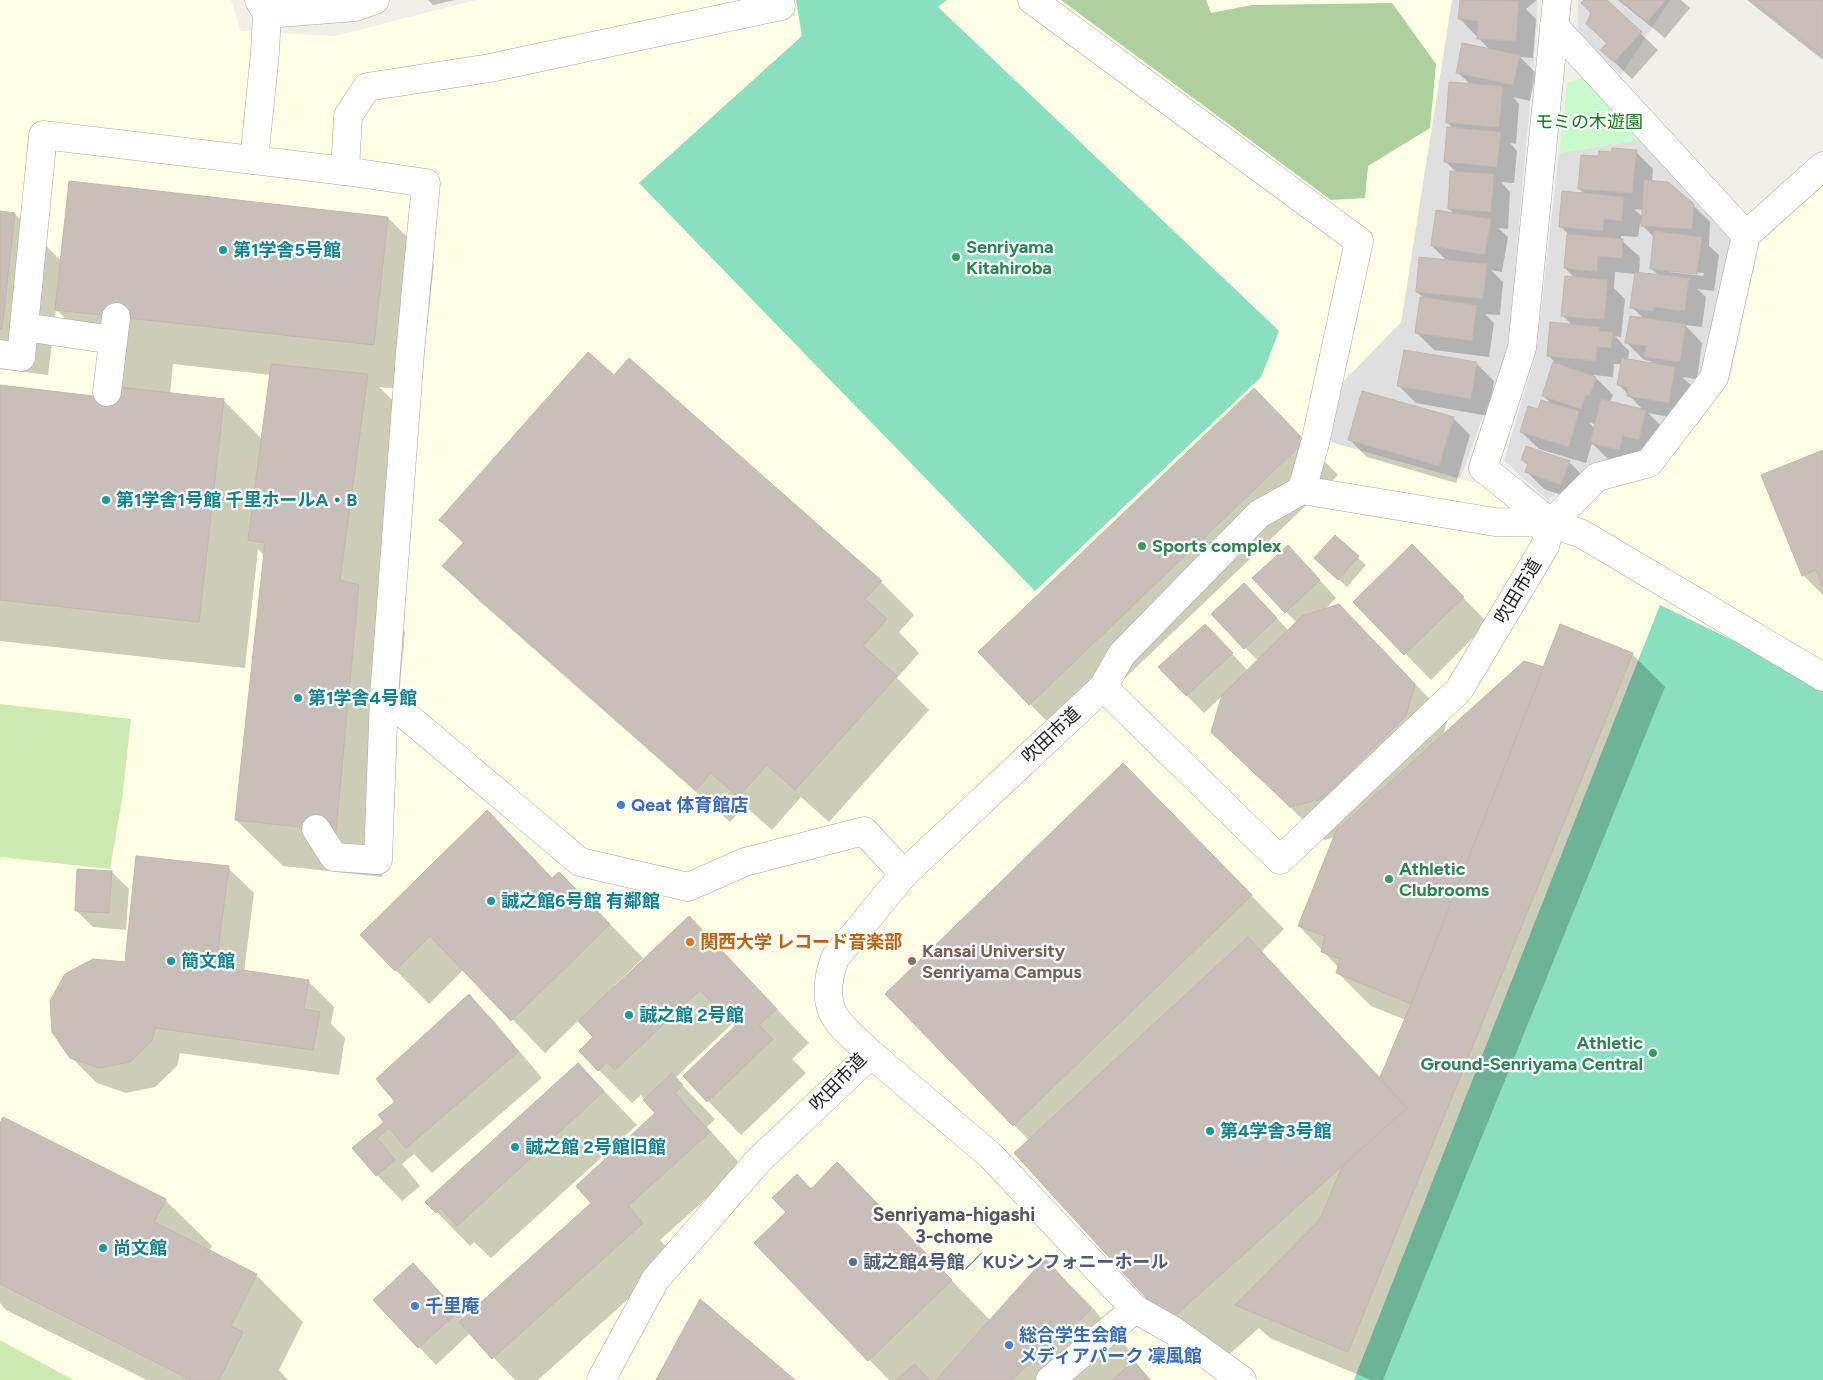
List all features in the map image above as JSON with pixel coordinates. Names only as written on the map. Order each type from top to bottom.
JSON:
[{"type":"street","points":[[1032,0],[1359,241],[1315,444],[1302,490],[1495,522],[1551,523],[1582,534],[1823,677]]},
{"type":"street","points":[[254,160],[265,53],[263,7],[362,2]]},
{"type":"street","points":[[345,171],[348,116],[367,87],[490,68],[781,6]]},
{"type":"street","points":[[1551,523],[1483,468],[1522,348],[1555,13]]},
{"type":"street","points":[[1555,13],[1746,235]]},
{"type":"street","points":[[0,354],[22,357],[43,135],[345,171],[426,183],[410,353],[384,698],[378,860],[334,857],[316,829]]},
{"type":"street","points":[[1551,523],[1597,477],[1649,463],[1714,378],[1746,235],[1823,166]]},
{"type":"street","points":[[24,327],[114,329],[107,392]]},
{"type":"street","name":"吹田市道","points":[[601,1380],[655,1280],[758,1161],[871,1054],[836,1019],[830,1003],[828,986],[830,969],[835,958],[904,874],[1103,687],[1122,654],[1259,514],[1302,490]]},
{"type":"street","name":"吹田市道","points":[[1103,687],[1280,860],[1459,690],[1545,546],[1551,523]]},
{"type":"street","points":[[384,698],[580,862],[688,887],[745,862],[864,831],[904,874]]},
{"type":"street","points":[[871,1054],[991,1156],[1135,1309],[1174,1331],[1242,1380]]},
{"type":"street","points":[[1050,1380],[1135,1309]]},
{"type":"shaded area","name":"Kansai University Senriyama Campus","points":[[0,0],[231,0],[241,31],[335,36],[476,0],[1452,0],[1401,322],[1340,385],[1330,442],[1493,488],[1530,523],[1532,540],[1560,541],[1601,489],[1656,475],[1731,379],[1759,244],[1823,186],[1823,1380],[0,1380]]},
{"type":"shaded area","points":[[1452,0],[1537,0],[1537,24],[1508,349],[1460,479],[1330,442],[1340,385],[1401,321]]},
{"type":"shaded area","points":[[1578,0],[1670,0],[1621,75],[1578,36]]},
{"type":"shaded area","points":[[1641,140],[1731,235],[1708,364],[1641,451],[1594,467],[1548,500],[1504,461],[1536,353],[1559,153]]},
{"type":"green space","name":"Senriyama Kitahiroba","points":[[796,0],[947,0],[938,7],[1279,331],[1261,377],[1035,591],[639,183],[802,36]]},
{"type":"green space","points":[[1061,0],[1206,0],[1211,13],[1252,5],[1392,3],[1436,64],[1430,128],[1368,166],[1365,198],[1331,200]]},
{"type":"green space","name":"モミの木遊園","points":[[1583,78],[1641,140],[1559,153],[1567,83]]},
{"type":"green space","name":"Athletic Ground-Senriyama Central","points":[[1660,605],[1823,684],[1823,1380],[1354,1380]]},
{"type":"green space","points":[[0,704],[131,719],[122,800],[110,869],[0,857]]},
{"type":"green space","points":[[0,1340],[73,1380],[0,1380]]},
{"type":"building","points":[[1460,0],[1519,1],[1516,41],[1477,39],[1478,21],[1458,19]]},
{"type":"building","points":[[1584,0],[1607,0],[1642,32],[1614,62],[1600,50],[1607,43],[1586,24],[1591,13],[1581,3]]},
{"type":"building","points":[[1620,0],[1666,0],[1647,22]]},
{"type":"building","points":[[1752,0],[1823,0],[1823,56]]},
{"type":"building","points":[[1462,43],[1520,55],[1513,85],[1456,73]]},
{"type":"building","points":[[1449,82],[1503,86],[1499,127],[1446,123]]},
{"type":"building","points":[[1447,127],[1501,132],[1497,167],[1444,162]]},
{"type":"building","points":[[1612,148],[1637,150],[1632,193],[1578,189],[1581,155],[1598,156],[1599,151],[1612,152]]},
{"type":"building","points":[[1450,171],[1494,174],[1491,212],[1448,209]]},
{"type":"building","points":[[1644,180],[1668,182],[1694,204],[1692,229],[1641,226]]},
{"type":"building","name":"第1学舎5号館","points":[[69,181],[388,217],[374,345],[55,310]]},
{"type":"building","points":[[1562,191],[1624,197],[1622,221],[1604,219],[1603,231],[1559,227]]},
{"type":"building","points":[[1436,210],[1491,219],[1485,255],[1431,246]]},
{"type":"building","points":[[0,211],[15,213],[2,329],[0,329]]},
{"type":"building","points":[[1654,231],[1702,237],[1697,274],[1650,269]]},
{"type":"building","points":[[1567,234],[1623,239],[1622,258],[1598,256],[1597,272],[1564,268]]},
{"type":"building","points":[[1419,257],[1487,264],[1483,299],[1416,292]]},
{"type":"building","points":[[1635,272],[1689,278],[1685,311],[1653,307],[1653,311],[1630,308]]},
{"type":"building","points":[[1565,276],[1608,280],[1604,320],[1561,316]]},
{"type":"building","points":[[1420,297],[1477,305],[1472,341],[1415,333]]},
{"type":"building","points":[[1630,316],[1686,324],[1680,362],[1644,357],[1646,346],[1625,343]]},
{"type":"building","points":[[1550,322],[1600,327],[1599,331],[1613,332],[1611,348],[1597,347],[1596,361],[1547,356]]},
{"type":"building","points":[[1404,350],[1477,362],[1471,399],[1397,386]]},
{"type":"building","points":[[588,352],[614,375],[629,358],[882,581],[865,599],[887,619],[863,646],[897,676],[795,790],[767,765],[738,797],[711,773],[696,790],[442,566],[464,542],[439,520]]},
{"type":"building","points":[[1622,358],[1675,367],[1669,403],[1627,396],[1628,387],[1617,385]]},
{"type":"building","points":[[1553,362],[1596,377],[1590,396],[1586,395],[1581,409],[1542,396]]},
{"type":"building","name":"第1学舎4号館","points":[[271,364],[368,374],[340,580],[359,585],[336,831],[235,820],[265,543],[248,540]]},
{"type":"building","name":"第1学舎1号館 千里ホールA・B","points":[[0,385],[118,399],[119,387],[224,399],[199,622],[0,600]]},
{"type":"building","name":"Sports complex","points":[[1254,388],[1305,441],[1029,705],[978,652]]},
{"type":"building","points":[[1362,391],[1454,417],[1439,466],[1348,440]]},
{"type":"building","points":[[1601,399],[1646,410],[1639,440],[1623,436],[1619,450],[1590,443]]},
{"type":"building","points":[[1541,400],[1579,411],[1569,447],[1520,432],[1528,406],[1538,409]]},
{"type":"building","points":[[1526,446],[1570,461],[1561,485],[1525,472],[1528,463],[1521,460]]},
{"type":"building","points":[[1823,450],[1823,587],[1816,570],[1802,576],[1761,475]]},
{"type":"building","points":[[1335,535],[1359,556],[1338,580],[1314,558]]},
{"type":"building","points":[[1412,544],[1464,597],[1404,655],[1353,602]]},
{"type":"building","points":[[1288,545],[1320,580],[1285,613],[1252,578]]},
{"type":"building","points":[[1244,583],[1277,618],[1244,649],[1211,614]]},
{"type":"building","points":[[1339,604],[1415,684],[1406,716],[1322,799],[1290,807],[1211,732],[1222,695],[1302,616]]},
{"type":"building","points":[[1205,624],[1233,653],[1186,696],[1158,667]]},
{"type":"building","points":[[1560,624],[1633,653],[1348,1352],[1235,1305],[1320,1219],[1411,1004]]},
{"type":"building","name":"Athletic Clubrooms","points":[[1524,661],[1544,667],[1411,1004],[1336,973],[1340,959],[1321,952],[1325,936],[1298,926],[1336,831]]},
{"type":"building","points":[[1123,763],[1252,895],[1013,1126],[885,994]]},
{"type":"building","name":"誠之館6号館 有鄰館","points":[[487,810],[552,878],[559,872],[610,924],[511,1021],[430,936],[395,971],[360,935]]},
{"type":"building","name":"簡文館","points":[[136,856],[229,866],[216,966],[309,980],[304,1009],[320,1012],[313,1050],[155,1028],[152,1041],[130,1062],[99,1068],[70,1058],[52,1032],[50,1001],[65,974],[93,959],[125,962]]},
{"type":"building","points":[[77,869],[112,871],[109,913],[75,911]]},
{"type":"building","name":"誠之館 2号館","points":[[689,916],[777,1009],[759,1025],[773,1039],[707,1102],[683,1076],[735,1026],[700,990],[615,1070],[607,1062],[598,1071],[579,1051],[593,1037],[578,1021]]},
{"type":"building","name":"第4学舎3号館","points":[[1248,937],[1407,1108],[1168,1322],[1014,1153]]},
{"type":"building","points":[[469,994],[518,1052],[406,1148],[389,1128],[377,1138],[395,1160],[376,1176],[352,1148],[384,1122],[378,1115],[395,1102],[376,1079]]},
{"type":"building","name":"誠之館 2号館旧館","points":[[578,1063],[604,1091],[457,1226],[441,1208],[436,1213],[425,1202]]},
{"type":"building","points":[[672,1073],[683,1085],[675,1093],[710,1132],[628,1206],[643,1223],[492,1359],[459,1322],[591,1203],[576,1186],[655,1113],[643,1100]]},
{"type":"building","name":"尚文館","points":[[3,1117],[166,1199],[154,1222],[257,1274],[231,1326],[243,1332],[219,1380],[191,1380],[0,1284],[0,1123]]},
{"type":"building","name":"誠之館4号館／KUシンフォニーホール","points":[[837,1162],[952,1280],[868,1361],[754,1243],[786,1212],[772,1198],[797,1174],[811,1189]]},
{"type":"building","name":"総合学生会館 メディアパーク 凜風館","points":[[1045,1258],[1091,1310],[1011,1380],[936,1380]]},
{"type":"building","name":"千里庵","points":[[413,1263],[458,1312],[418,1348],[373,1300]]},
{"type":"building","points":[[700,1299],[795,1380],[656,1380]]},
{"type":"building","points":[[1134,1361],[1150,1380],[1112,1380]]},
{"type":"building","points":[[915,1364],[929,1380],[896,1380]]},
{"type":"place","name":"第1学舎5号館","points":[[223,250]]},
{"type":"place","name":"Senriyama Kitahiroba","points":[[956,257]]},
{"type":"place","name":"第1学舎1号館 千里ホールA・B","points":[[106,500]]},
{"type":"place","name":"Sports complex","points":[[1142,546]]},
{"type":"place","name":"第1学舎4号館","points":[[298,698]]},
{"type":"place","name":"Qeat 体育館店","points":[[621,805]]},
{"type":"place","name":"Athletic Clubrooms","points":[[1389,879]]},
{"type":"place","name":"誠之館6号館 有鄰館","points":[[491,901]]},
{"type":"place","name":"関西大学 レコード音楽部","points":[[690,942]]},
{"type":"place","name":"簡文館","points":[[171,961]]},
{"type":"place","name":"Kansai University Senriyama Campus","points":[[912,961]]},
{"type":"place","name":"誠之館 2号館","points":[[629,1015]]},
{"type":"place","name":"Athletic Ground-Senriyama Central","points":[[1653,1053]]},
{"type":"place","name":"第4学舎3号館","points":[[1210,1131]]},
{"type":"place","name":"誠之館 2号館旧館","points":[[515,1147]]},
{"type":"place","name":"尚文館","points":[[103,1248]]},
{"type":"place","name":"誠之館4号館／KUシンフォニーホール","points":[[853,1262]]},
{"type":"place","name":"千里庵","points":[[415,1306]]},
{"type":"place","name":"総合学生会館 メディアパーク 凜風館","points":[[1009,1345]]},
{"type":"district","name":"Senriyama-higashi 3-chome","points":[[954,1225]]}]
